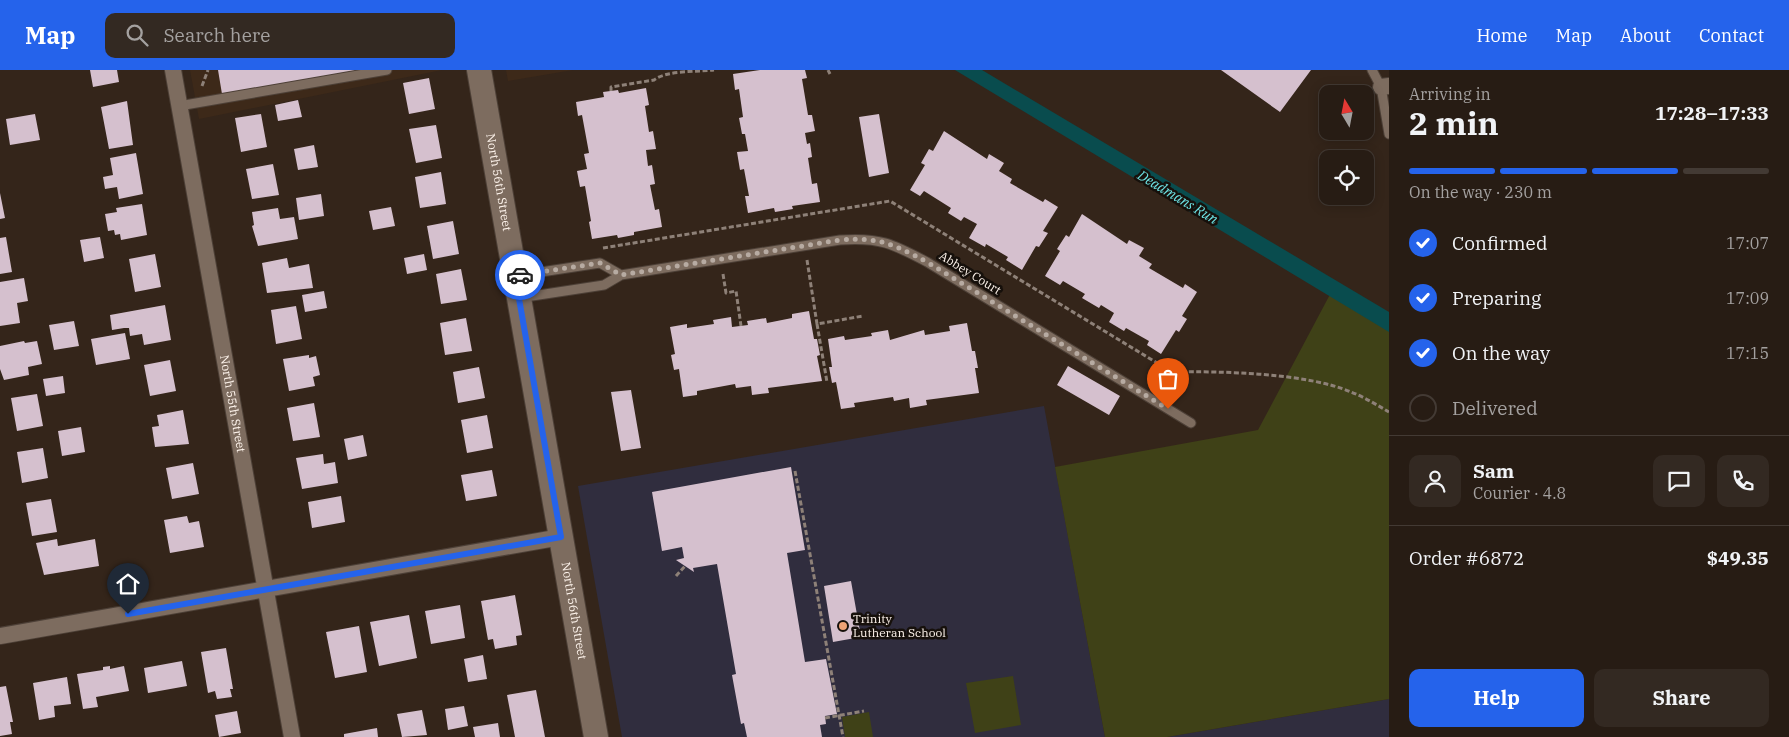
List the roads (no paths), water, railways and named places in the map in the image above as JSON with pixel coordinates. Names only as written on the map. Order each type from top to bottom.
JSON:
[{"type":"main road","name":"North 56th Street","points":[[479,70],[596,737]]},
{"type":"street","name":"North 55th Street","points":[[173,70],[292,737]]},
{"type":"street","points":[[1,633],[267,589],[561,537]]},
{"type":"lane","points":[[180,106],[387,70]]},
{"type":"lane","points":[[1372,70],[1385,86],[1389,134]]},
{"type":"lane","name":"Abbey Court","points":[[517,287],[604,285],[621,275],[721,261],[804,246],[866,238],[888,242],[927,262],[1191,423]]},
{"type":"lane","points":[[517,287],[600,263],[621,275]]},
{"type":"water","name":"Deadmans Run","points":[[955,70],[982,70],[1389,312],[1389,332]]},
{"type":"place","name":"Trinity Lutheran School","points":[[843,626]]}]
